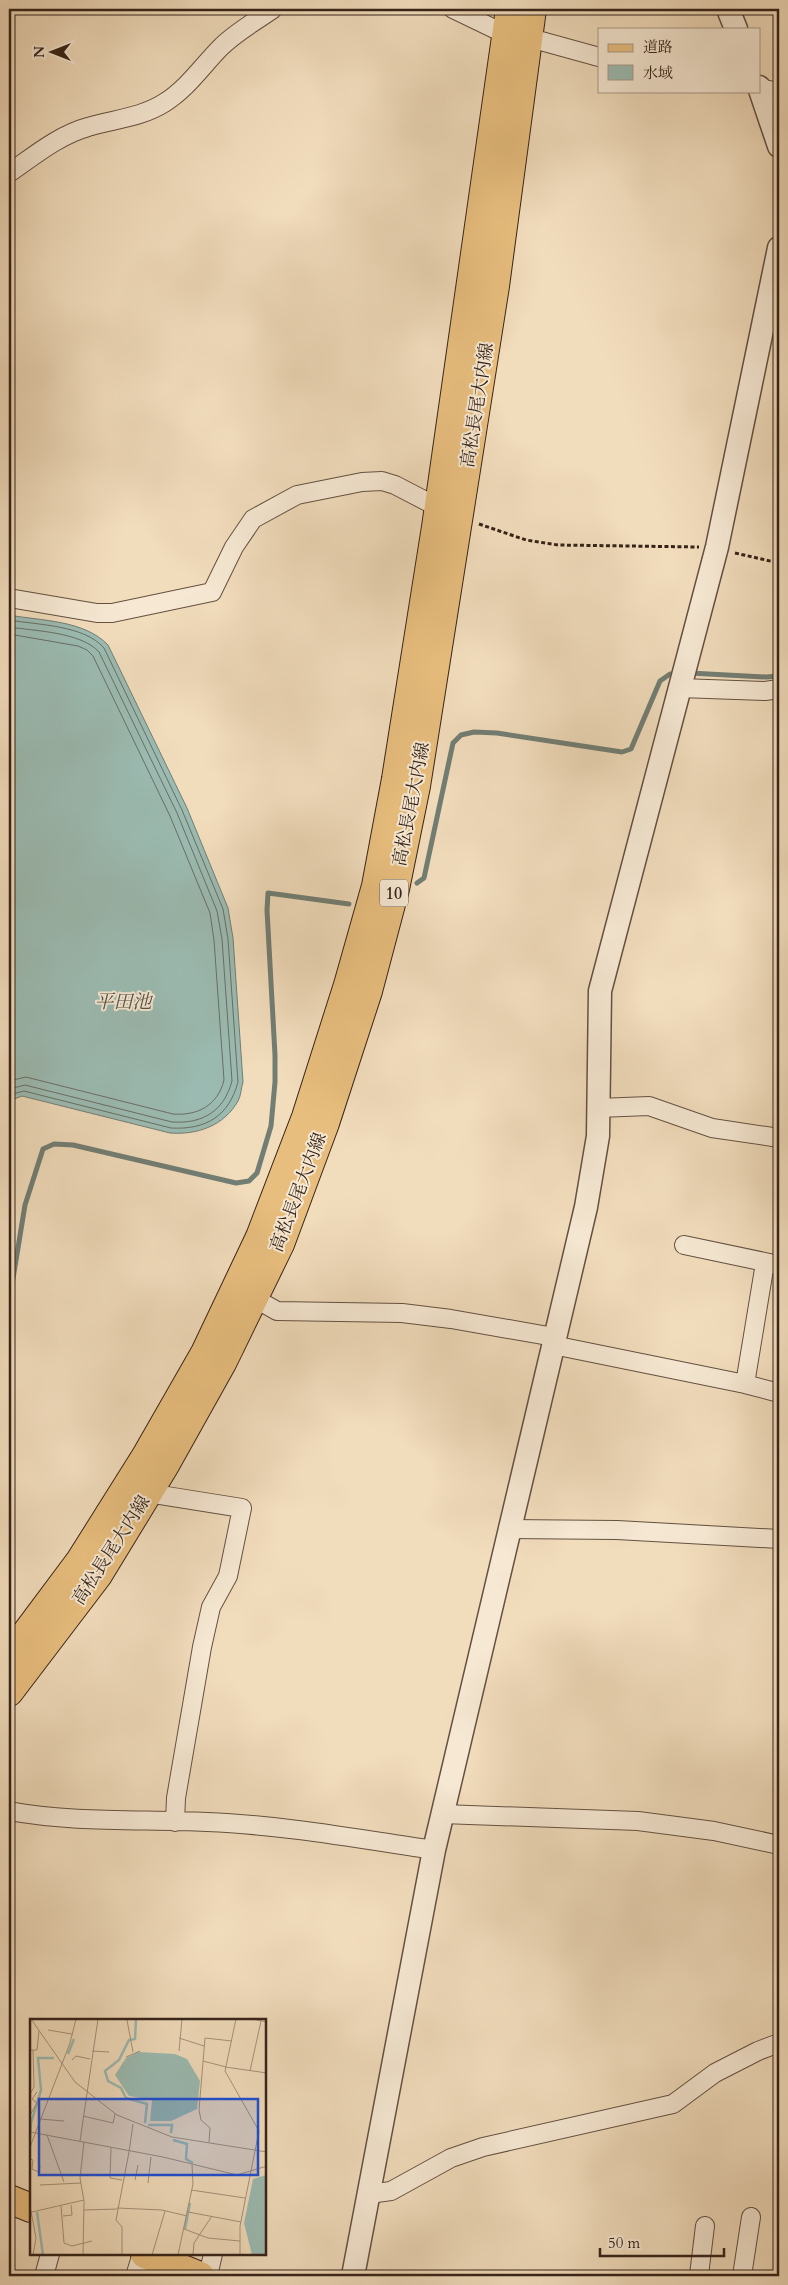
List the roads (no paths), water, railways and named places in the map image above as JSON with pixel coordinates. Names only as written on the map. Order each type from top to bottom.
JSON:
[{"type":"main road","name":"高松長尾大内線","points":[[9,1656],[80,1561],[146,1456],[205,1353],[260,1237],[306,1118],[348,985],[376,886],[495,286],[515,28],[532,9]]},
{"type":"main road","name":"高松長尾大内線","points":[[9,1692],[98,1575],[148,1493],[222,1363],[280,1244],[322,1132],[368,991],[395,889],[416,786],[451,513]]},
{"type":"main road","points":[[9,2199],[30,2208]]},
{"type":"main road","points":[[146,2255],[200,2276]]},
{"type":"street","points":[[9,172],[54,142],[74,132],[88,127],[127,119],[164,104],[179,93],[222,46],[273,9]]},
{"type":"street","points":[[453,9],[598,57]]},
{"type":"street","points":[[728,9],[736,28]]},
{"type":"street","points":[[764,89],[779,146]]},
{"type":"street","points":[[353,2276],[434,1850],[508,1530],[586,1207],[598,1136],[600,991],[717,547],[779,248]]},
{"type":"street","points":[[9,598],[97,613],[112,613],[212,592],[234,547],[253,519],[297,495],[362,482],[382,481],[395,485],[451,513]]},
{"type":"street","points":[[680,688],[765,691],[779,689]]},
{"type":"street","points":[[598,1108],[650,1106],[712,1128],[779,1138]]},
{"type":"street","points":[[684,1245],[772,1264],[745,1384]]},
{"type":"street","points":[[254,1298],[277,1311],[402,1313],[451,1319],[745,1384],[779,1394]]},
{"type":"street","points":[[148,1493],[242,1508],[228,1576],[212,1607],[202,1647],[176,1798],[175,1822]]},
{"type":"street","points":[[508,1530],[617,1530],[779,1540]]},
{"type":"street","points":[[9,1810],[95,1820],[207,1822],[288,1830],[434,1850]]},
{"type":"street","points":[[442,1814],[638,1821],[714,1831],[779,1845]]},
{"type":"street","points":[[369,2194],[392,2191],[451,2158],[483,2147],[673,2104],[715,2074],[758,2051],[779,2043]]},
{"type":"street","points":[[742,2276],[751,2217]]},
{"type":"street","points":[[699,2275],[705,2226]]},
{"type":"street","points":[[44,2276],[50,2255]]},
{"type":"street","points":[[136,2276],[143,2255]]},
{"type":"street","points":[[208,2276],[213,2255]]},
{"type":"water","name":"平田池","points":[[9,615],[75,626],[98,637],[108,645],[187,808],[228,908],[233,938],[243,1082],[239,1099],[232,1110],[217,1123],[209,1127],[190,1132],[170,1133],[22,1096],[9,1101]]},
{"type":"waterway","points":[[690,673],[779,676]]},
{"type":"waterway","points":[[417,883],[424,878],[453,743],[461,735],[474,732],[497,733],[622,752],[631,749],[660,681],[670,674],[677,674]]},
{"type":"waterway","points":[[9,1303],[25,1205],[43,1149],[54,1144],[73,1145],[236,1183],[249,1181],[257,1173],[271,1126],[275,1082],[267,910],[268,893],[349,904]]}]
